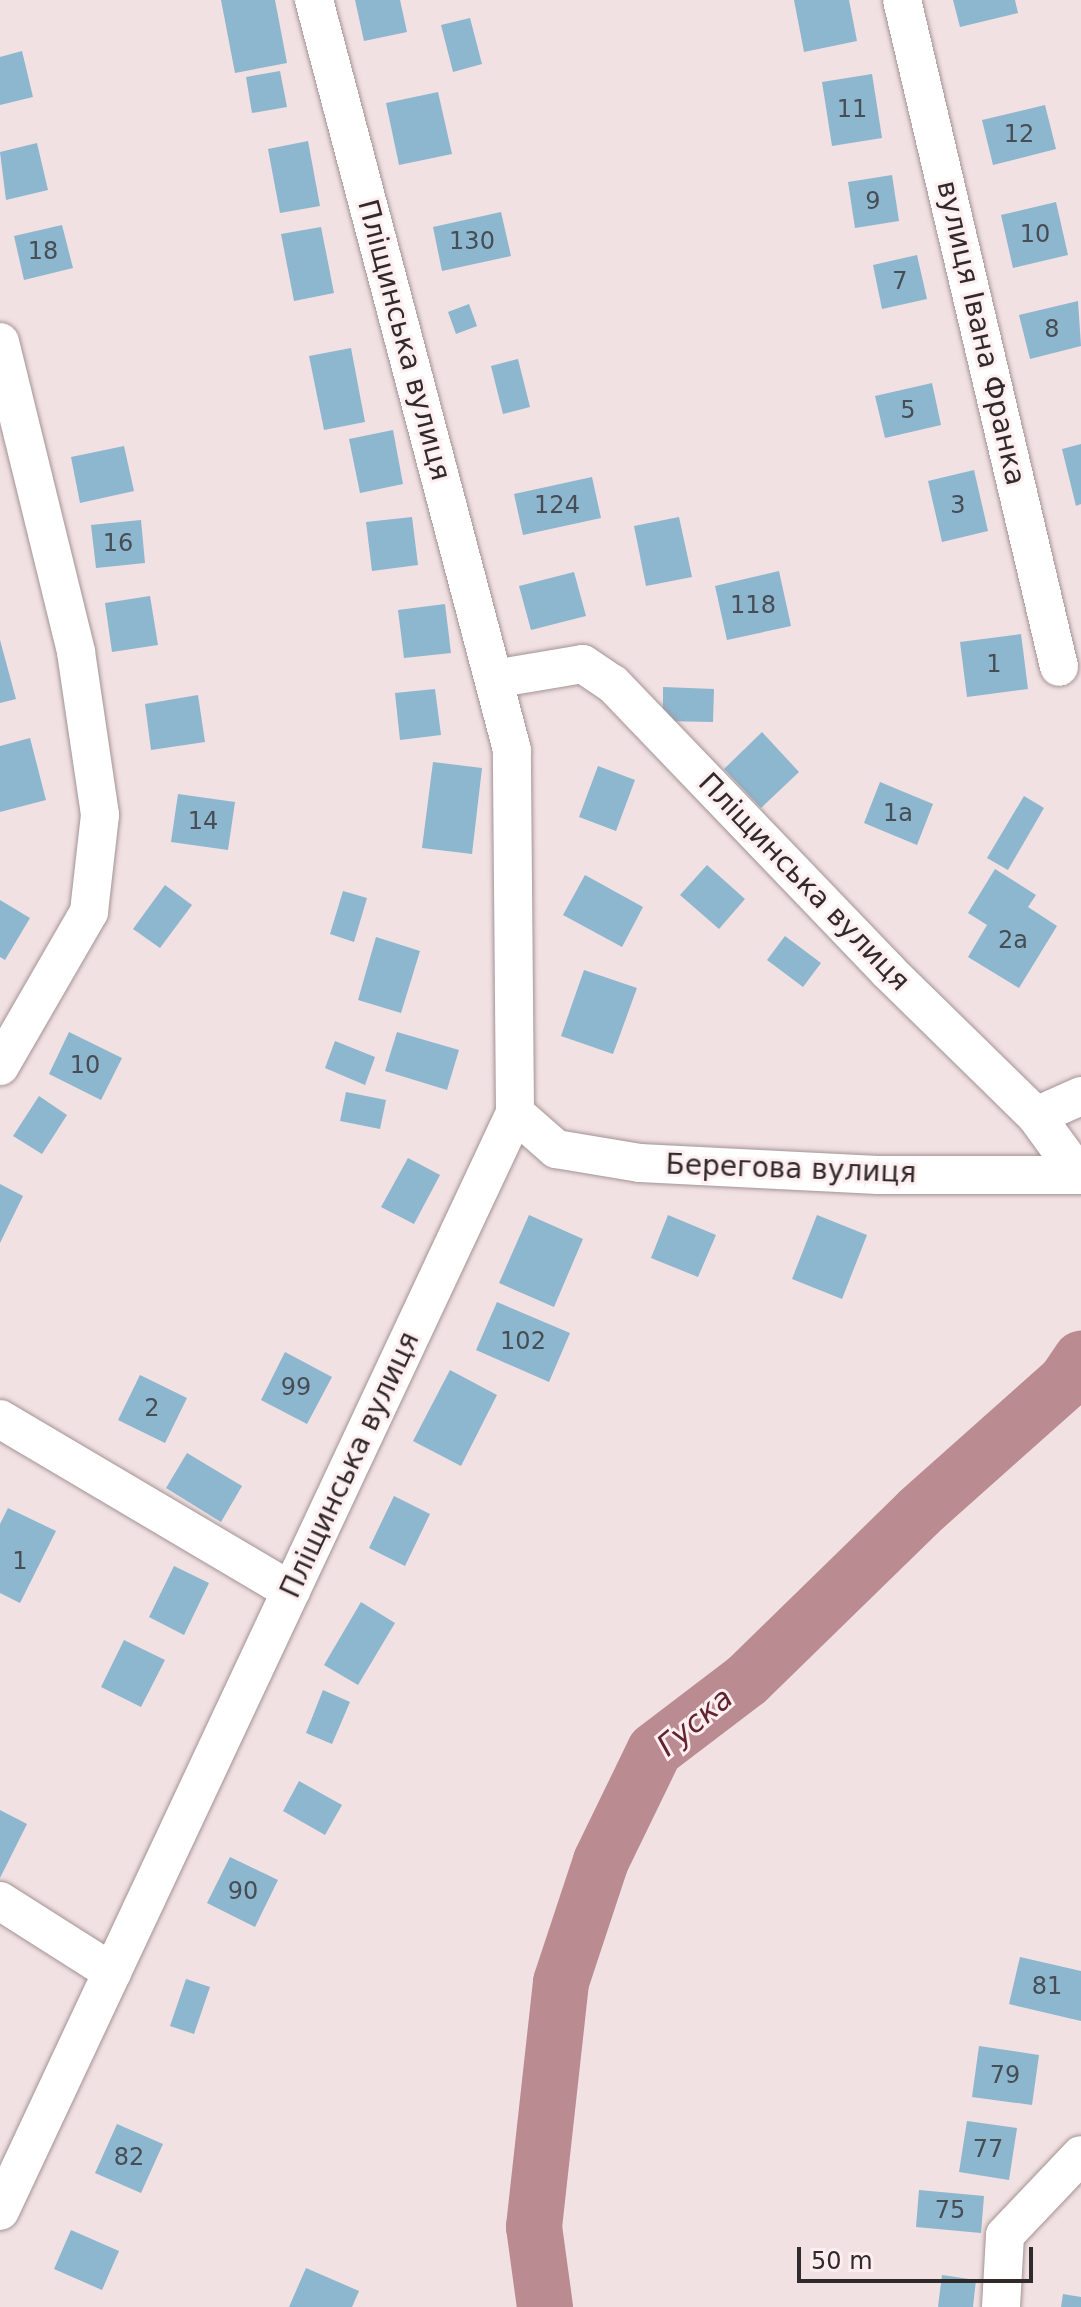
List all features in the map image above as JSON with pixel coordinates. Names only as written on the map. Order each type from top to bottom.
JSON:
[{"type":"street","name":"Пліщинська вулиця","points":[[0,2211],[515,1113],[512,750],[314,0]]},
{"type":"street","name":"вулиця Івана Франка","points":[[902,0],[1059,667]]},
{"type":"street","points":[[0,342],[76,652],[100,815],[89,912],[0,1066]]},
{"type":"street","name":"Пліщинська вулиця","points":[[494,679],[583,664],[613,684],[888,971],[1036,1116],[1080,1175]]},
{"type":"street","points":[[1036,1116],[1081,1096]]},
{"type":"street","name":"Берегова вулиця","points":[[515,1113],[556,1149],[640,1163],[878,1175],[1080,1175]]},
{"type":"street","points":[[0,1419],[291,1591]]},
{"type":"street","points":[[0,1901],[112,1972]]},
{"type":"street","points":[[1001,2307],[1005,2235],[1081,2155]]},
{"type":"building","points":[[221,0],[275,0],[287,63],[235,73]]},
{"type":"building","points":[[355,0],[400,0],[407,32],[364,41]]},
{"type":"building","points":[[794,0],[849,0],[857,41],[804,52]]},
{"type":"building","points":[[953,0],[1015,0],[1018,13],[960,27]]},
{"type":"building","points":[[470,18],[482,64],[453,72],[441,25]]},
{"type":"building","points":[[22,51],[33,97],[0,105],[0,57]]},
{"type":"building","points":[[280,71],[287,107],[252,113],[246,77]]},
{"type":"building","points":[[872,74],[882,138],[832,146],[822,82]]},
{"type":"building","points":[[438,92],[452,154],[399,165],[386,103]]},
{"type":"building","points":[[1045,105],[1056,149],[993,165],[982,120]]},
{"type":"building","points":[[308,141],[320,206],[280,213],[268,149]]},
{"type":"building","points":[[37,143],[48,190],[6,200],[0,152]]},
{"type":"building","points":[[892,175],[899,221],[855,228],[848,182]]},
{"type":"building","points":[[1056,202],[1068,255],[1013,268],[1001,215]]},
{"type":"building","points":[[501,212],[511,256],[442,271],[433,227]]},
{"type":"building","points":[[62,225],[73,268],[24,280],[14,236]]},
{"type":"building","points":[[321,227],[334,293],[294,301],[281,234]]},
{"type":"building","points":[[917,255],[927,299],[882,309],[873,265]]},
{"type":"building","points":[[1078,301],[1081,346],[1030,359],[1019,315]]},
{"type":"building","points":[[469,304],[477,326],[456,334],[448,312]]},
{"type":"building","points":[[351,348],[365,422],[324,430],[309,356]]},
{"type":"building","points":[[518,359],[530,407],[503,414],[491,366]]},
{"type":"building","points":[[932,383],[941,425],[885,438],[875,396]]},
{"type":"building","points":[[393,430],[403,484],[360,493],[349,439]]},
{"type":"building","points":[[1081,444],[1081,504],[1076,506],[1062,449]]},
{"type":"building","points":[[124,446],[134,491],[80,503],[71,457]]},
{"type":"building","points":[[974,470],[988,531],[942,542],[928,481]]},
{"type":"building","points":[[592,477],[601,518],[523,535],[514,494]]},
{"type":"building","points":[[412,517],[418,565],[372,571],[366,522]]},
{"type":"building","points":[[679,517],[692,577],[646,586],[634,526]]},
{"type":"building","points":[[141,520],[145,563],[96,568],[91,525]]},
{"type":"building","points":[[779,571],[791,626],[727,640],[715,586]]},
{"type":"building","points":[[574,572],[586,616],[531,630],[519,586]]},
{"type":"building","points":[[150,596],[158,645],[112,652],[105,603]]},
{"type":"building","points":[[445,604],[451,653],[404,658],[398,610]]},
{"type":"building","points":[[1021,634],[1028,689],[967,697],[960,642]]},
{"type":"building","points":[[0,640],[16,699],[0,703]]},
{"type":"building","points":[[663,687],[714,689],[713,722],[663,721]]},
{"type":"building","points":[[435,689],[441,735],[400,740],[395,693]]},
{"type":"building","points":[[198,695],[205,742],[151,750],[145,704]]},
{"type":"building","points":[[762,732],[799,772],[761,808],[724,769]]},
{"type":"building","points":[[30,738],[46,800],[0,812],[0,746]]},
{"type":"building","points":[[433,762],[482,768],[472,854],[422,848]]},
{"type":"building","points":[[598,766],[635,780],[616,831],[579,817]]},
{"type":"building","points":[[880,782],[933,804],[917,845],[864,823]]},
{"type":"building","points":[[178,794],[235,802],[228,850],[171,842]]},
{"type":"building","points":[[1024,796],[1044,808],[1008,870],[987,858]]},
{"type":"building","points":[[707,865],[745,899],[719,929],[680,895]]},
{"type":"building","points":[[995,869],[1036,895],[1028,907],[1057,926],[1019,988],[968,957],[987,925],[968,913]]},
{"type":"building","points":[[585,875],[643,907],[622,947],[563,915]]},
{"type":"building","points":[[165,885],[192,905],[160,948],[133,929]]},
{"type":"building","points":[[343,891],[367,898],[354,942],[330,934]]},
{"type":"building","points":[[0,900],[30,918],[5,960],[0,957]]},
{"type":"building","points":[[785,936],[821,963],[803,987],[767,960]]},
{"type":"building","points":[[376,937],[420,951],[401,1013],[358,1000]]},
{"type":"building","points":[[584,970],[637,988],[613,1054],[561,1036]]},
{"type":"building","points":[[69,1032],[122,1058],[101,1100],[49,1074]]},
{"type":"building","points":[[397,1032],[459,1050],[447,1090],[385,1071]]},
{"type":"building","points":[[335,1041],[375,1057],[365,1085],[325,1068]]},
{"type":"building","points":[[346,1092],[386,1100],[380,1129],[340,1121]]},
{"type":"building","points":[[39,1096],[67,1115],[42,1154],[13,1136]]},
{"type":"building","points":[[408,1158],[440,1175],[414,1224],[381,1207]]},
{"type":"building","points":[[0,1184],[23,1196],[0,1243]]},
{"type":"building","points":[[529,1215],[583,1239],[554,1307],[499,1283]]},
{"type":"building","points":[[668,1215],[716,1235],[698,1277],[651,1258]]},
{"type":"building","points":[[817,1215],[867,1235],[842,1299],[792,1279]]},
{"type":"building","points":[[497,1302],[570,1333],[549,1382],[476,1350]]},
{"type":"building","points":[[285,1352],[332,1377],[307,1424],[261,1400]]},
{"type":"building","points":[[450,1370],[497,1395],[461,1466],[413,1441]]},
{"type":"building","points":[[140,1375],[187,1398],[165,1443],[118,1420]]},
{"type":"building","points":[[187,1453],[242,1486],[221,1522],[166,1488]]},
{"type":"building","points":[[394,1496],[430,1514],[405,1566],[369,1548]]},
{"type":"building","points":[[8,1508],[56,1531],[20,1603],[0,1593],[0,1524]]},
{"type":"building","points":[[174,1566],[209,1583],[184,1635],[149,1617]]},
{"type":"building","points":[[361,1602],[395,1623],[358,1685],[324,1665]]},
{"type":"building","points":[[124,1640],[165,1660],[141,1707],[101,1687]]},
{"type":"building","points":[[323,1690],[350,1702],[332,1744],[306,1733]]},
{"type":"building","points":[[299,1781],[342,1805],[325,1835],[283,1811]]},
{"type":"building","points":[[0,1810],[27,1824],[0,1878]]},
{"type":"building","points":[[230,1857],[278,1880],[255,1927],[207,1903]]},
{"type":"building","points":[[1020,1957],[1081,1971],[1081,2021],[1009,2004]]},
{"type":"building","points":[[186,1979],[210,1987],[194,2034],[170,2026]]},
{"type":"building","points":[[979,2046],[1039,2055],[1032,2105],[972,2097]]},
{"type":"building","points":[[967,2121],[1017,2128],[1009,2180],[959,2172]]},
{"type":"building","points":[[117,2124],[163,2144],[141,2193],[95,2173]]},
{"type":"building","points":[[919,2190],[984,2196],[981,2233],[916,2227]]},
{"type":"building","points":[[71,2230],[119,2251],[102,2290],[54,2269]]},
{"type":"building","points":[[306,2268],[359,2291],[352,2307],[289,2307]]},
{"type":"building","points":[[942,2275],[976,2280],[973,2307],[938,2307]]},
{"type":"building","points":[[1063,2294],[1081,2297],[1081,2307],[1061,2307]]},
{"type":"waterway","name":"Гуска","points":[[545,2307],[534,2227],[561,1982],[601,1861],[655,1750],[747,1680],[919,1512],[1066,1381],[1081,1359]]}]
